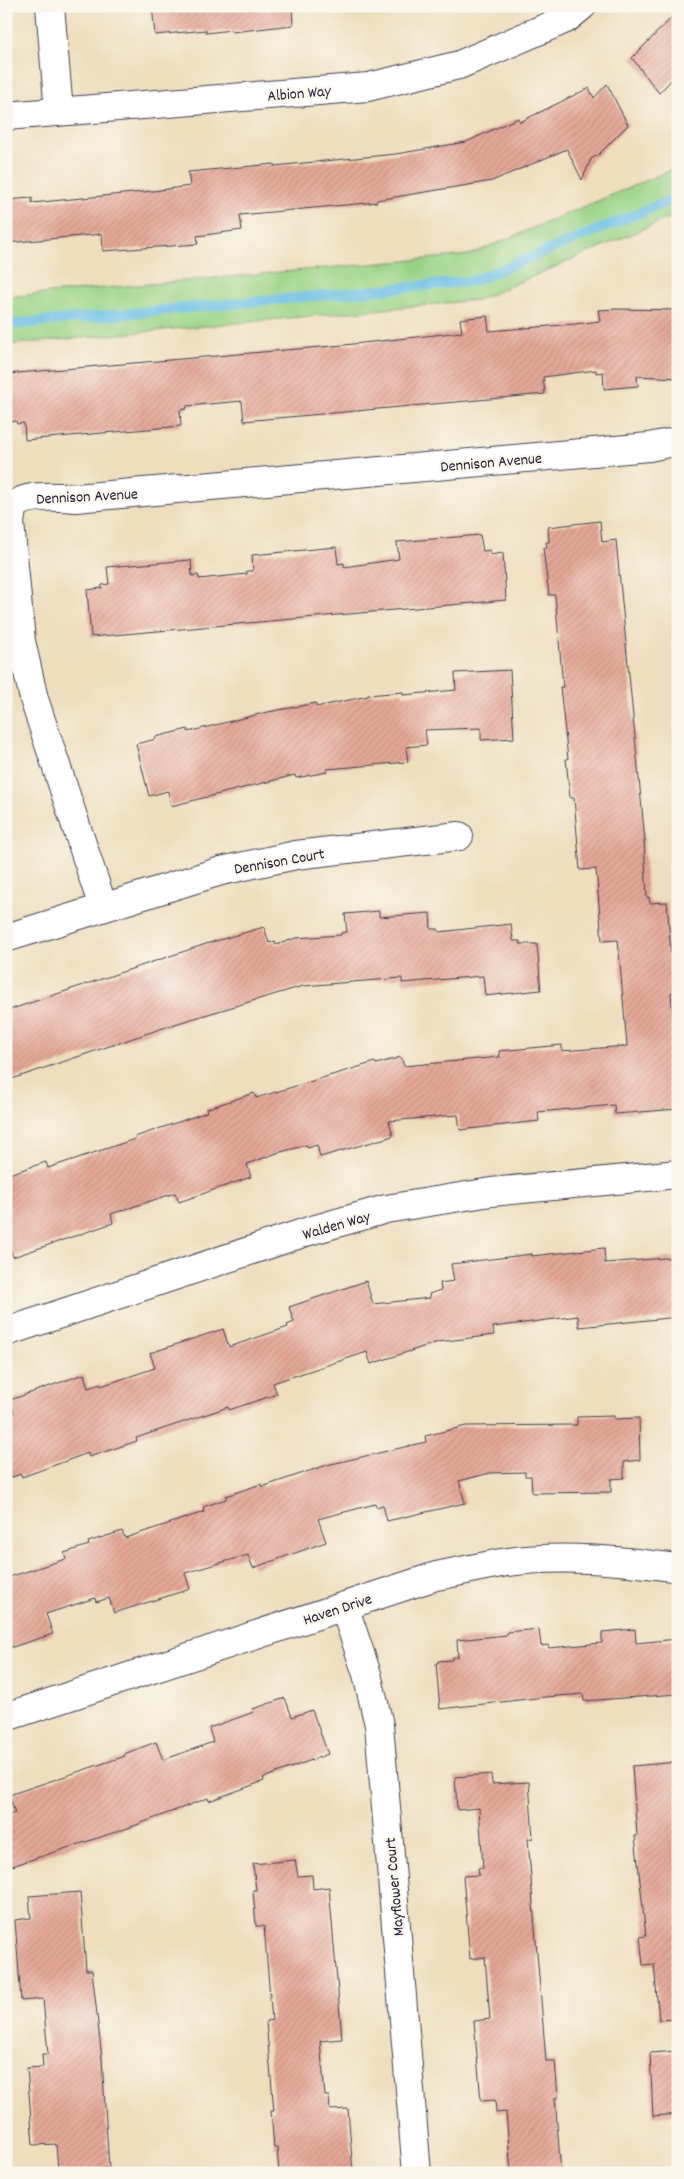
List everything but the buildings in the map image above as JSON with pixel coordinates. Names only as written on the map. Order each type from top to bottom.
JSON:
[{"type":"street","points":[[50,6],[59,112]]},
{"type":"street","name":"Albion Way","points":[[6,116],[368,87],[458,65],[566,19],[580,8]]},
{"type":"street","name":"Dennison Avenue","points":[[103,907],[34,699],[21,641],[10,523],[13,508],[19,500],[76,498],[678,443]]},
{"type":"street","name":"Dennison Court","points":[[103,907],[221,871],[286,857],[459,836]]},
{"type":"street","points":[[6,938],[103,907]]},
{"type":"street","name":"Walden Way","points":[[6,1332],[309,1231],[386,1209],[491,1192],[678,1174]]},
{"type":"street","name":"Haven Drive","points":[[6,1718],[436,1576],[502,1563],[569,1558],[626,1561],[678,1568]]},
{"type":"street","name":"Mayflower Court","points":[[344,1606],[367,1674],[379,1725],[417,2173]]},
{"type":"green space","points":[[678,167],[678,214],[478,300],[6,345],[6,297],[469,255]]},
{"type":"waterway","points":[[6,325],[473,281],[678,197]]}]
